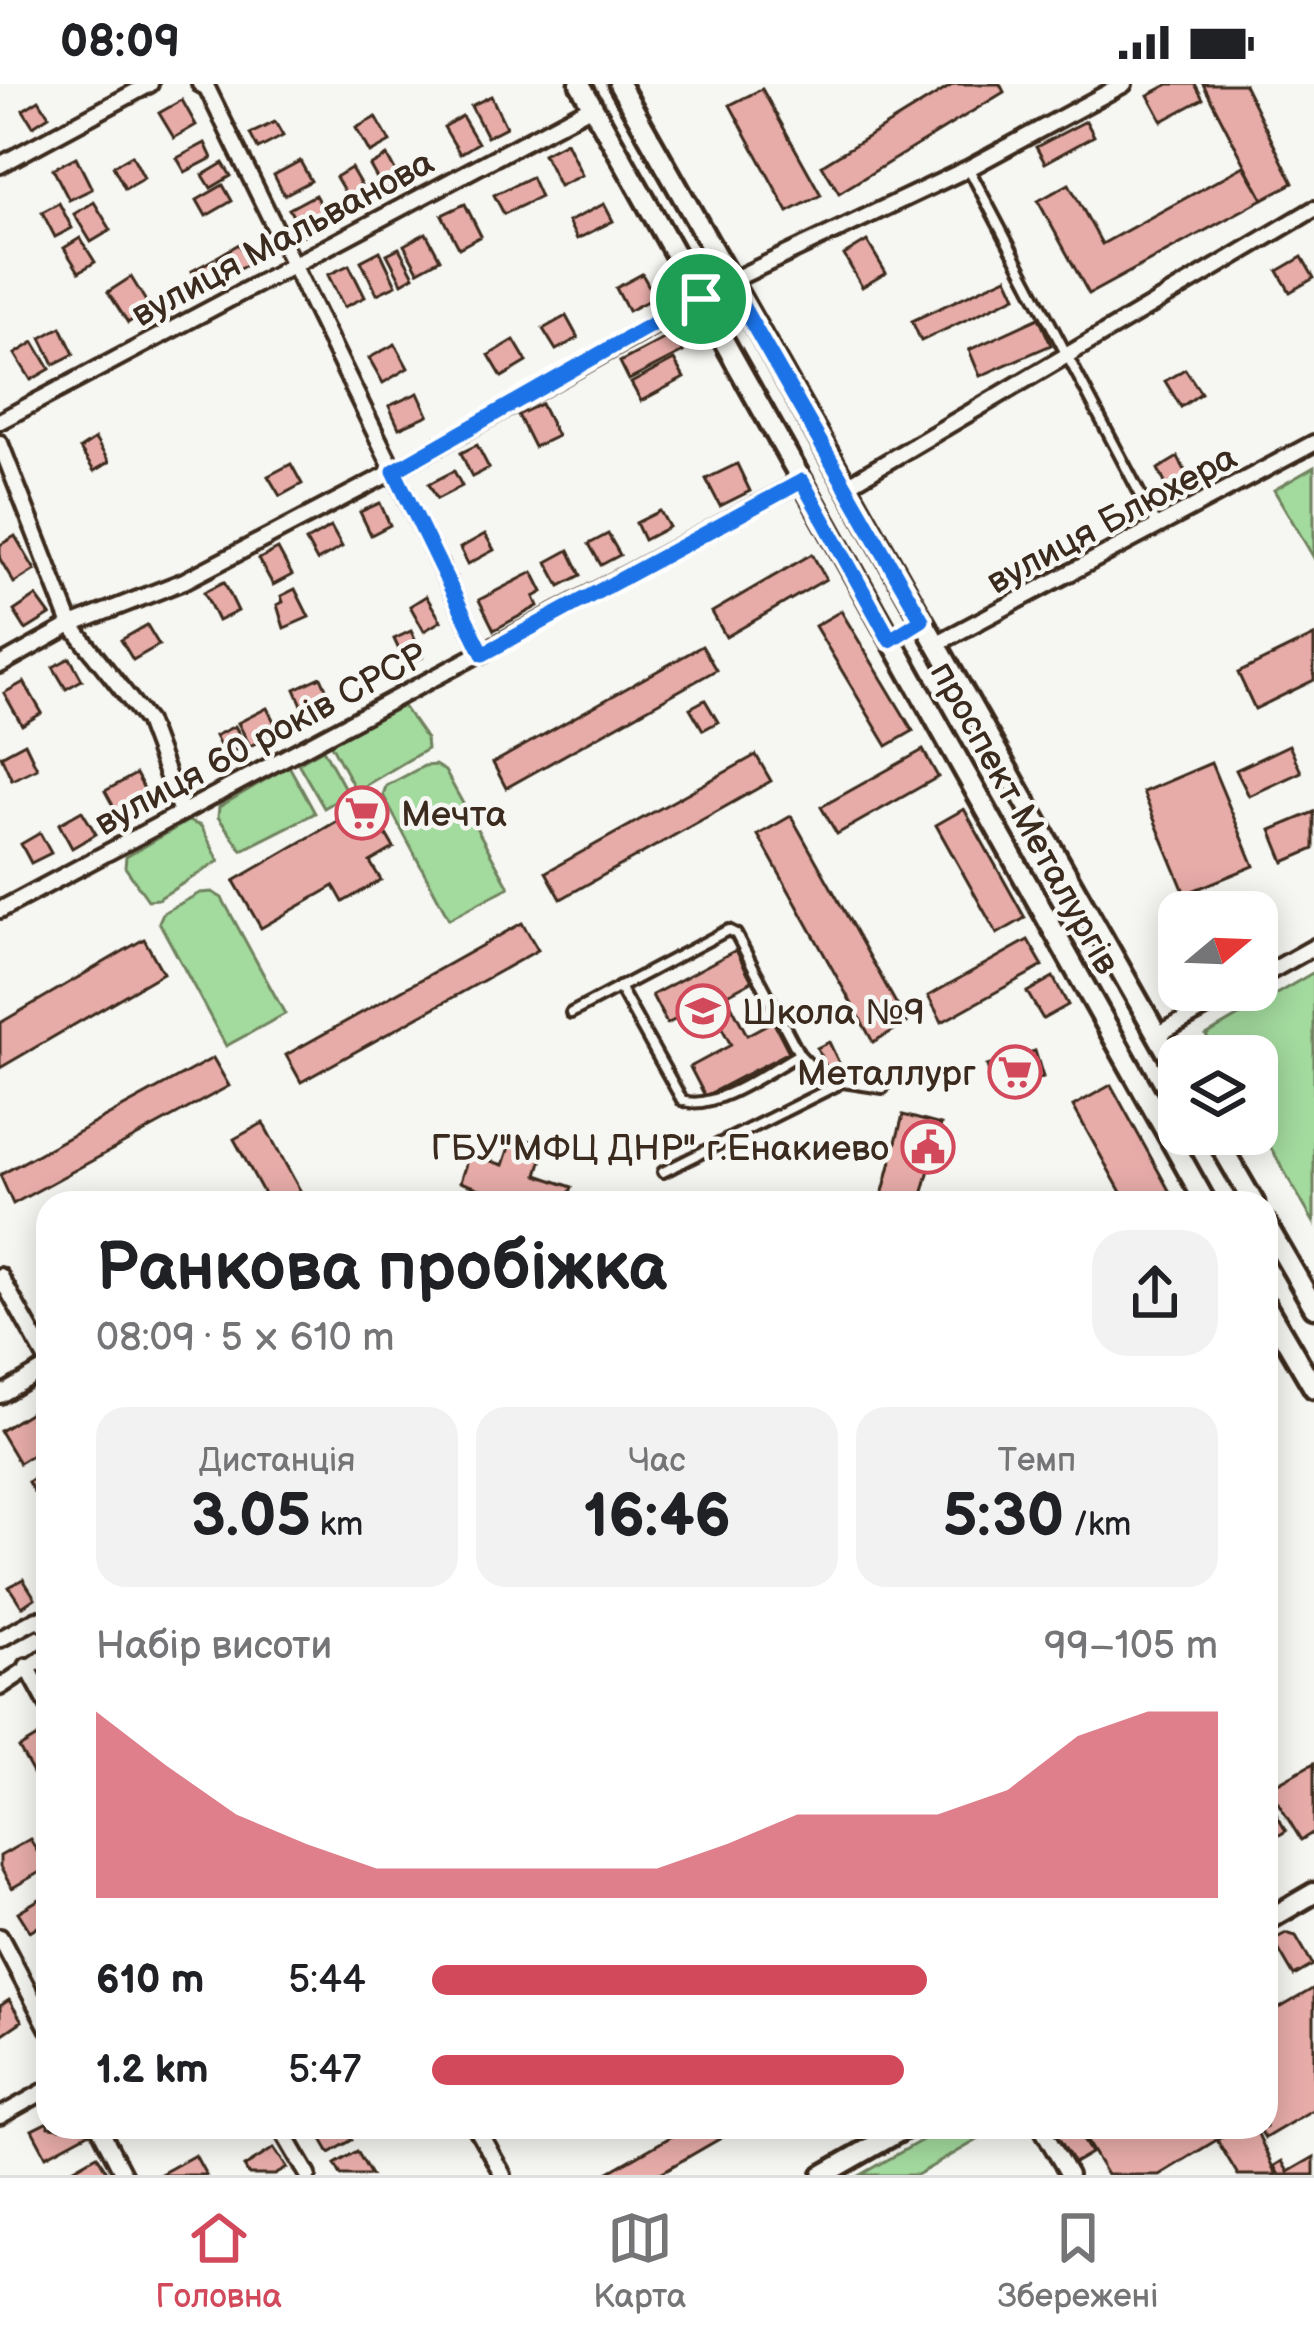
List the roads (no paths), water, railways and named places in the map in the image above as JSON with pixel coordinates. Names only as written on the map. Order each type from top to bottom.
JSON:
[{"type":"street","points":[[0,165],[150,84]]},
{"type":"street","points":[[200,84],[207,88],[483,654]]},
{"type":"street","name":"проспект Металургів","points":[[580,84],[1199,1191]]},
{"type":"street","points":[[0,665],[71,625],[184,580],[394,471],[728,281],[969,168],[1124,84]]},
{"type":"street","points":[[592,106],[620,87]]},
{"type":"street","name":"проспект Металургів","points":[[620,87],[1157,1035]]},
{"type":"street","name":"вулиця Мальванова","points":[[0,421],[592,106]]},
{"type":"street","points":[[846,486],[1314,209]]},
{"type":"street","points":[[0,443],[71,625],[148,721],[181,812]]},
{"type":"street","name":"вулиця Блюхера","points":[[936,644],[1314,443]]},
{"type":"street","points":[[802,481],[834,465]]},
{"type":"street","name":"вулиця 60 років СРСР","points":[[0,910],[802,481]]},
{"type":"street","points":[[890,640],[922,620]]},
{"type":"street","points":[[1278,967],[1314,947]]},
{"type":"street","points":[[1119,1054],[1200,1011]]},
{"type":"street","points":[[1226,1155],[1247,1191]]},
{"type":"street","points":[[1278,1245],[1314,1307]]},
{"type":"street","points":[[0,1276],[36,1343]]},
{"type":"street","points":[[1278,1326],[1314,1388]]},
{"type":"street","points":[[0,1395],[36,1372]]},
{"type":"street","points":[[0,1639],[36,1620]]},
{"type":"street","points":[[0,1687],[36,1662]]},
{"type":"street","points":[[28,1667],[36,1683]]},
{"type":"street","points":[[1278,1914],[1314,1893]]},
{"type":"street","points":[[0,1937],[36,2005]]},
{"type":"street","points":[[0,2116],[36,2096]]},
{"type":"street","points":[[105,2139],[124,2175]]},
{"type":"street","points":[[287,2139],[308,2175]]},
{"type":"street","points":[[483,2139],[503,2175]]},
{"type":"street","points":[[823,2175],[886,2139]]},
{"type":"street","points":[[1048,2139],[1069,2175]]},
{"type":"lane","points":[[969,168],[1158,528]]},
{"type":"lane","points":[[571,1012],[732,931],[799,1054],[823,1078],[883,1088]]},
{"type":"lane","points":[[619,987],[682,1100],[689,1104],[700,1105],[726,1094],[799,1054]]},
{"type":"lane","points":[[663,1172],[839,1084]]},
{"type":"place","name":"Мечта","points":[[362,813]]},
{"type":"place","name":"Школа №9","points":[[703,1011]]},
{"type":"place","name":"Металлург","points":[[1015,1072]]},
{"type":"place","name":"ГБУ\"МФЦ ДНР\" г.Енакиево","points":[[928,1147]]}]
